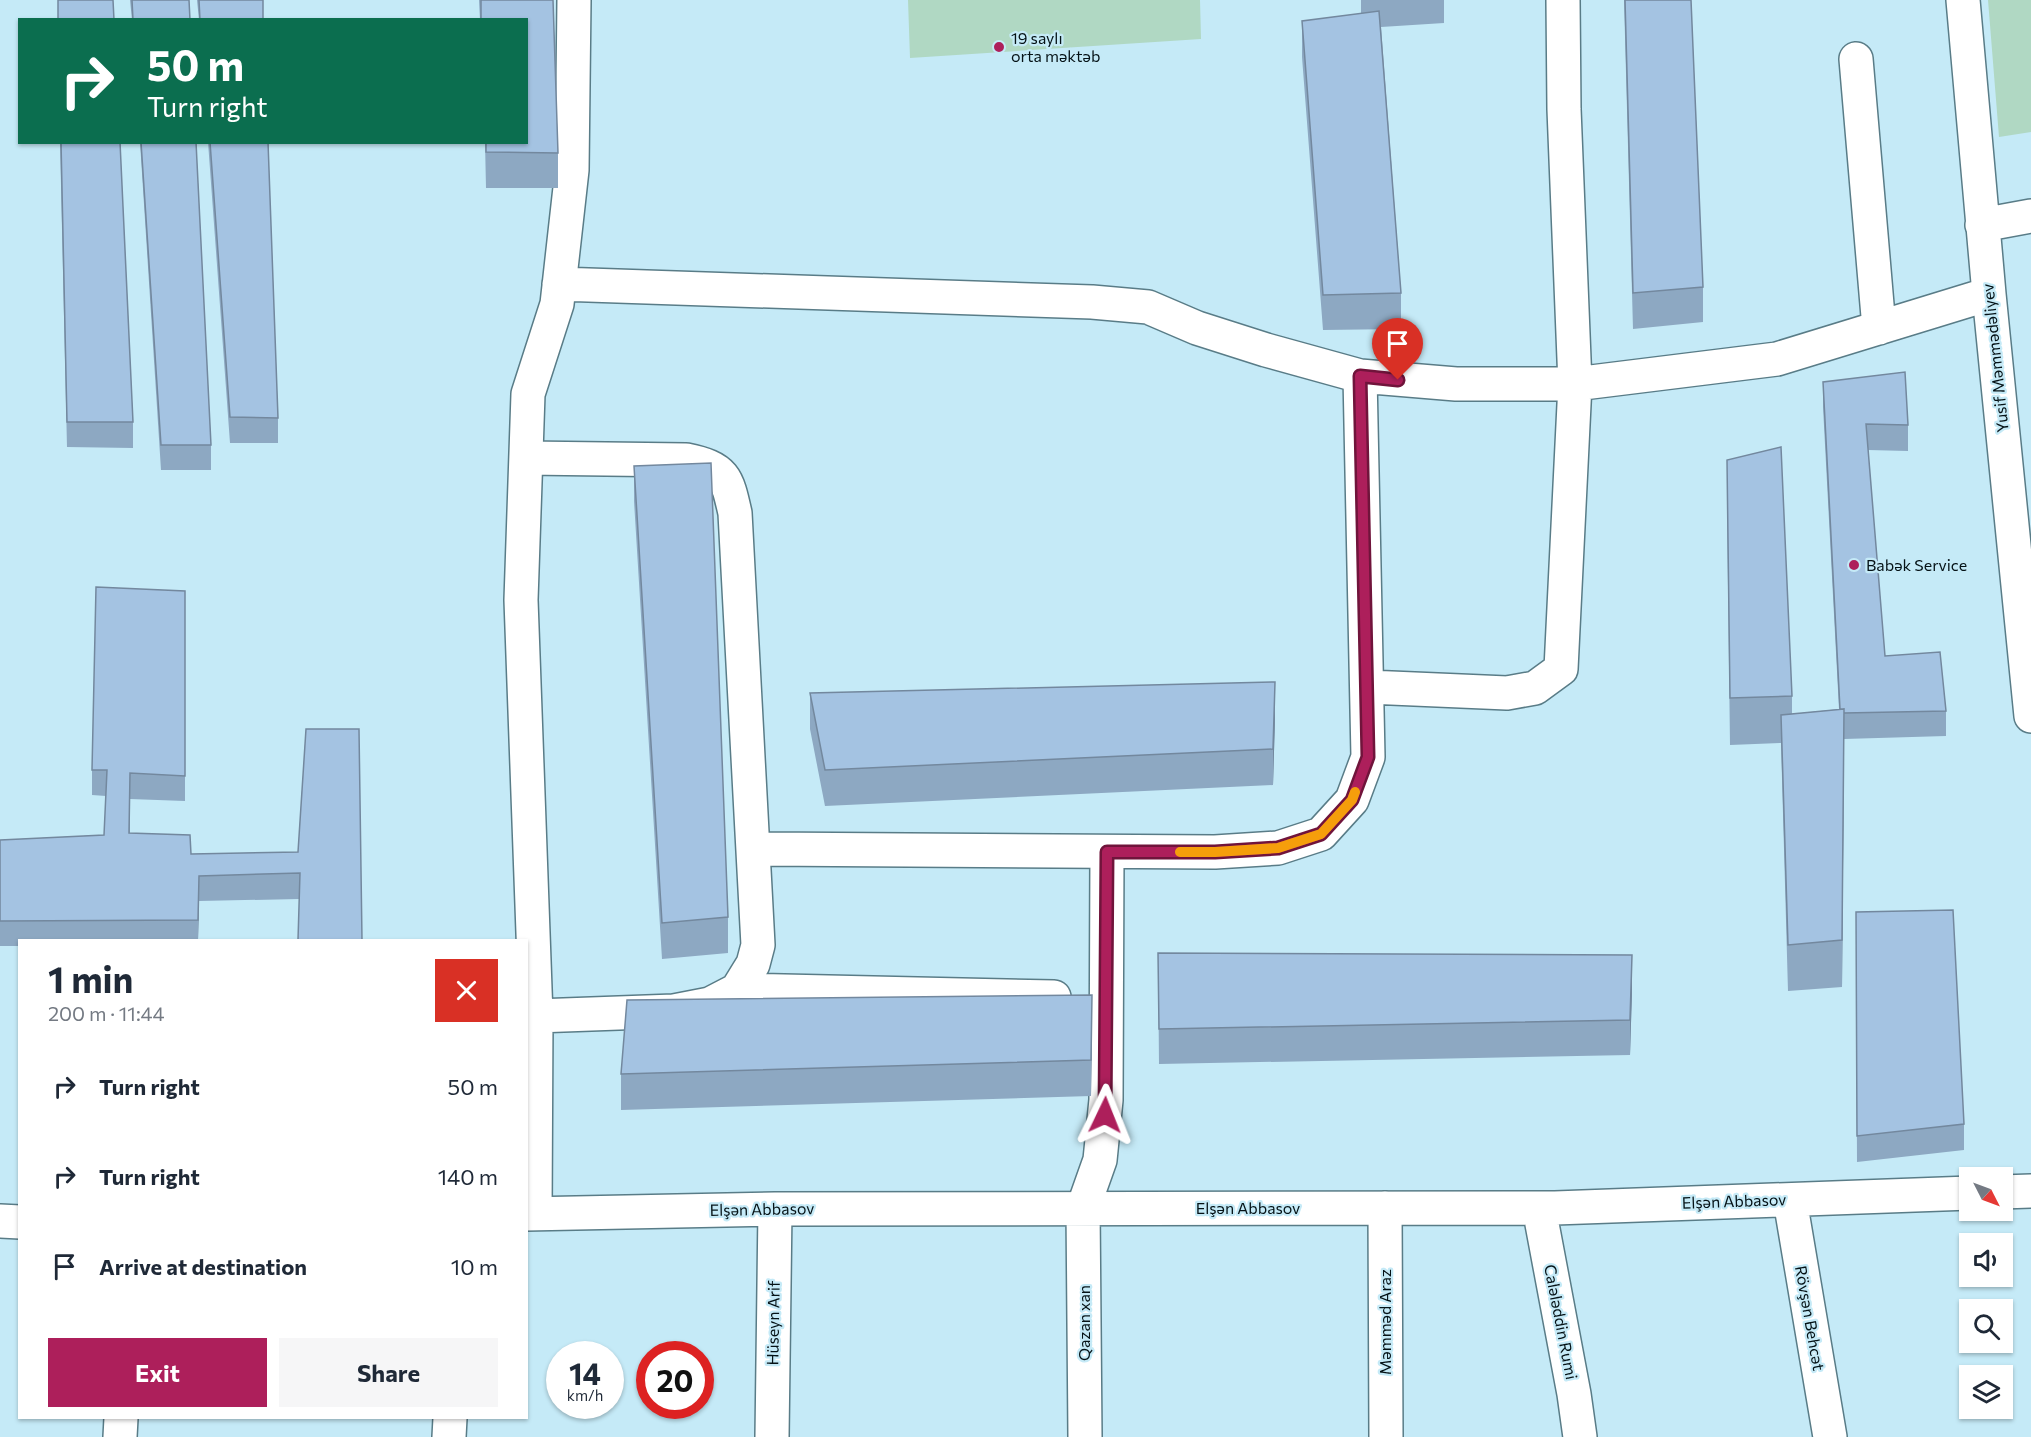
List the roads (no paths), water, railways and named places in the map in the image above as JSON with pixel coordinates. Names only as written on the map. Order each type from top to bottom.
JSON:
[{"type":"street","points":[[531,1214],[536,1016],[521,600],[528,394],[557,304],[572,170],[574,0]]},
{"type":"street","points":[[1368,687],[1507,693],[1535,688],[1561,669],[1575,384],[1564,109],[1563,0]]},
{"type":"street","name":"Yusif Məmmədəliyev","points":[[1963,0],[1982,225],[2031,716]]},
{"type":"street","points":[[1856,59],[1880,328]]},
{"type":"street","points":[[1982,225],[2031,216]]},
{"type":"street","points":[[559,284],[1068,301],[1148,307],[1207,331],[1360,376],[1456,384],[1575,384],[1777,359],[1989,294]]},
{"type":"street","points":[[753,849],[1215,852],[1278,848],[1321,834],[1352,800],[1368,757],[1360,376]]},
{"type":"street","points":[[526,458],[686,460],[709,464],[728,482],[735,513],[758,945],[753,964],[737,990]]},
{"type":"street","points":[[1083,1208],[1100,1160],[1106,1100],[1107,852]]},
{"type":"street","points":[[536,1016],[674,1011],[710,1004],[737,990],[1107,998]]},
{"type":"street","points":[[2013,1192],[2031,1191]]},
{"type":"street","name":"Elşən Abbasov","points":[[531,1214],[775,1209],[1539,1208],[1959,1193]]},
{"type":"street","name":"Rövşən Behcət","points":[[1790,1200],[1830,1437]]},
{"type":"street","name":"Qazan xan","points":[[1083,1208],[1085,1437]]},
{"type":"street","name":"Məmməd Araz","points":[[1385,1208],[1386,1437]]},
{"type":"street","name":"Calələddin Rumi","points":[[1539,1208],[1580,1437]]},
{"type":"street","name":"Hüseyn Arif","points":[[772,1437],[775,1209]]},
{"type":"street","points":[[0,1221],[18,1222]]},
{"type":"street","points":[[120,1437],[121,1419]]},
{"type":"street","points":[[449,1437],[450,1419]]},
{"type":"place","name":"19 saylı orta məktəb","points":[[999,47]]},
{"type":"place","name":"Babək Service","points":[[1854,565]]}]
